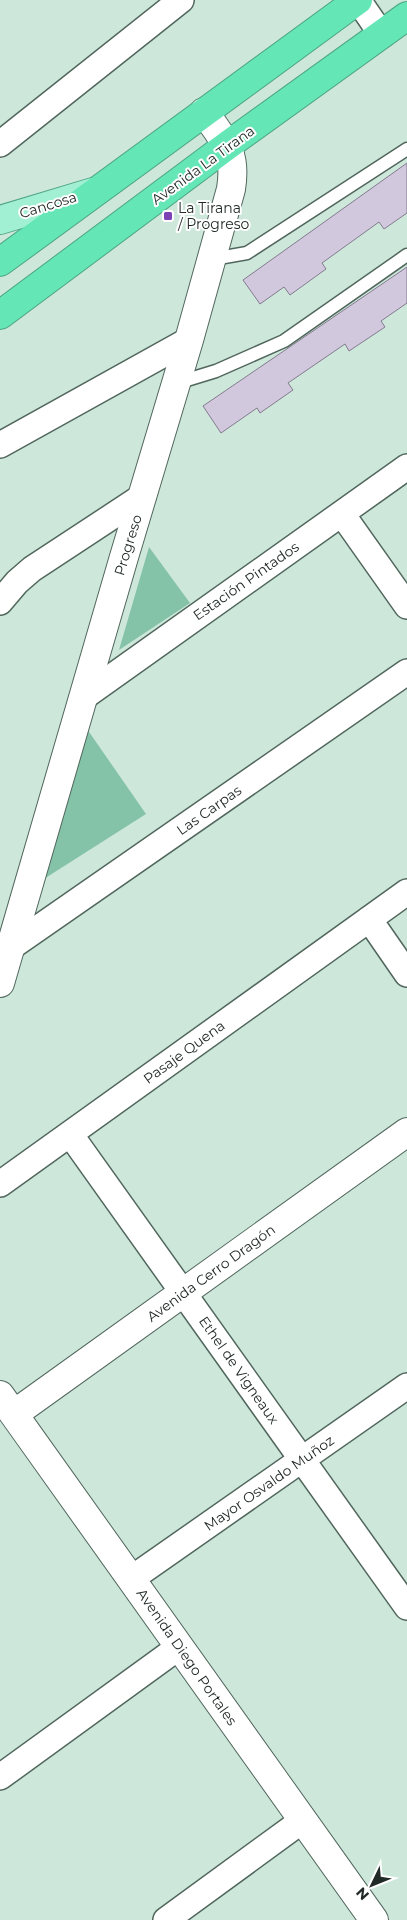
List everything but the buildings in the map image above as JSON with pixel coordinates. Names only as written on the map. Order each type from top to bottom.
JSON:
[{"type":"highway","points":[[0,262],[358,0]]},
{"type":"highway","name":"Avenida La Tirana","points":[[0,315],[228,145],[407,16]]},
{"type":"main road","name":"Cancosa","points":[[0,220],[97,190]]},
{"type":"street","points":[[0,144],[181,0]]},
{"type":"street","points":[[358,0],[382,34]]},
{"type":"street","name":"Progreso","points":[[0,983],[213,259],[233,177],[228,145],[204,112]]},
{"type":"street","points":[[0,445],[189,340]]},
{"type":"street","name":"Estación Pintados","points":[[85,696],[407,468]]},
{"type":"street","points":[[0,602],[17,582],[32,569],[143,496]]},
{"type":"street","points":[[342,514],[407,606]]},
{"type":"street","name":"Las Carpas","points":[[11,947],[407,672]]},
{"type":"street","name":"Pasaje Quena","points":[[0,1184],[407,892]]},
{"type":"street","points":[[369,919],[407,974]]},
{"type":"street","name":"Avenida Cerro Dragón","points":[[7,1405],[184,1293],[407,1132]]},
{"type":"street","name":"Ethel de Vigneaux","points":[[70,1134],[407,1606]]},
{"type":"street","name":"Mayor Osvaldo Muñoz","points":[[131,1579],[407,1386]]},
{"type":"street","name":"Avenida Diego Portales","points":[[7,1405],[374,1920]]},
{"type":"street","points":[[0,1777],[180,1646]]},
{"type":"street","points":[[166,1920],[303,1820]]},
{"type":"lane","points":[[213,259],[246,253],[407,148]]},
{"type":"lane","points":[[177,383],[216,371],[284,341],[407,255]]},
{"type":"green space","points":[[149,547],[190,603],[119,650]]},
{"type":"green space","points":[[87,729],[146,814],[36,884]]},
{"type":"place","name":"La Tirana / Progreso","points":[[168,216]]}]
